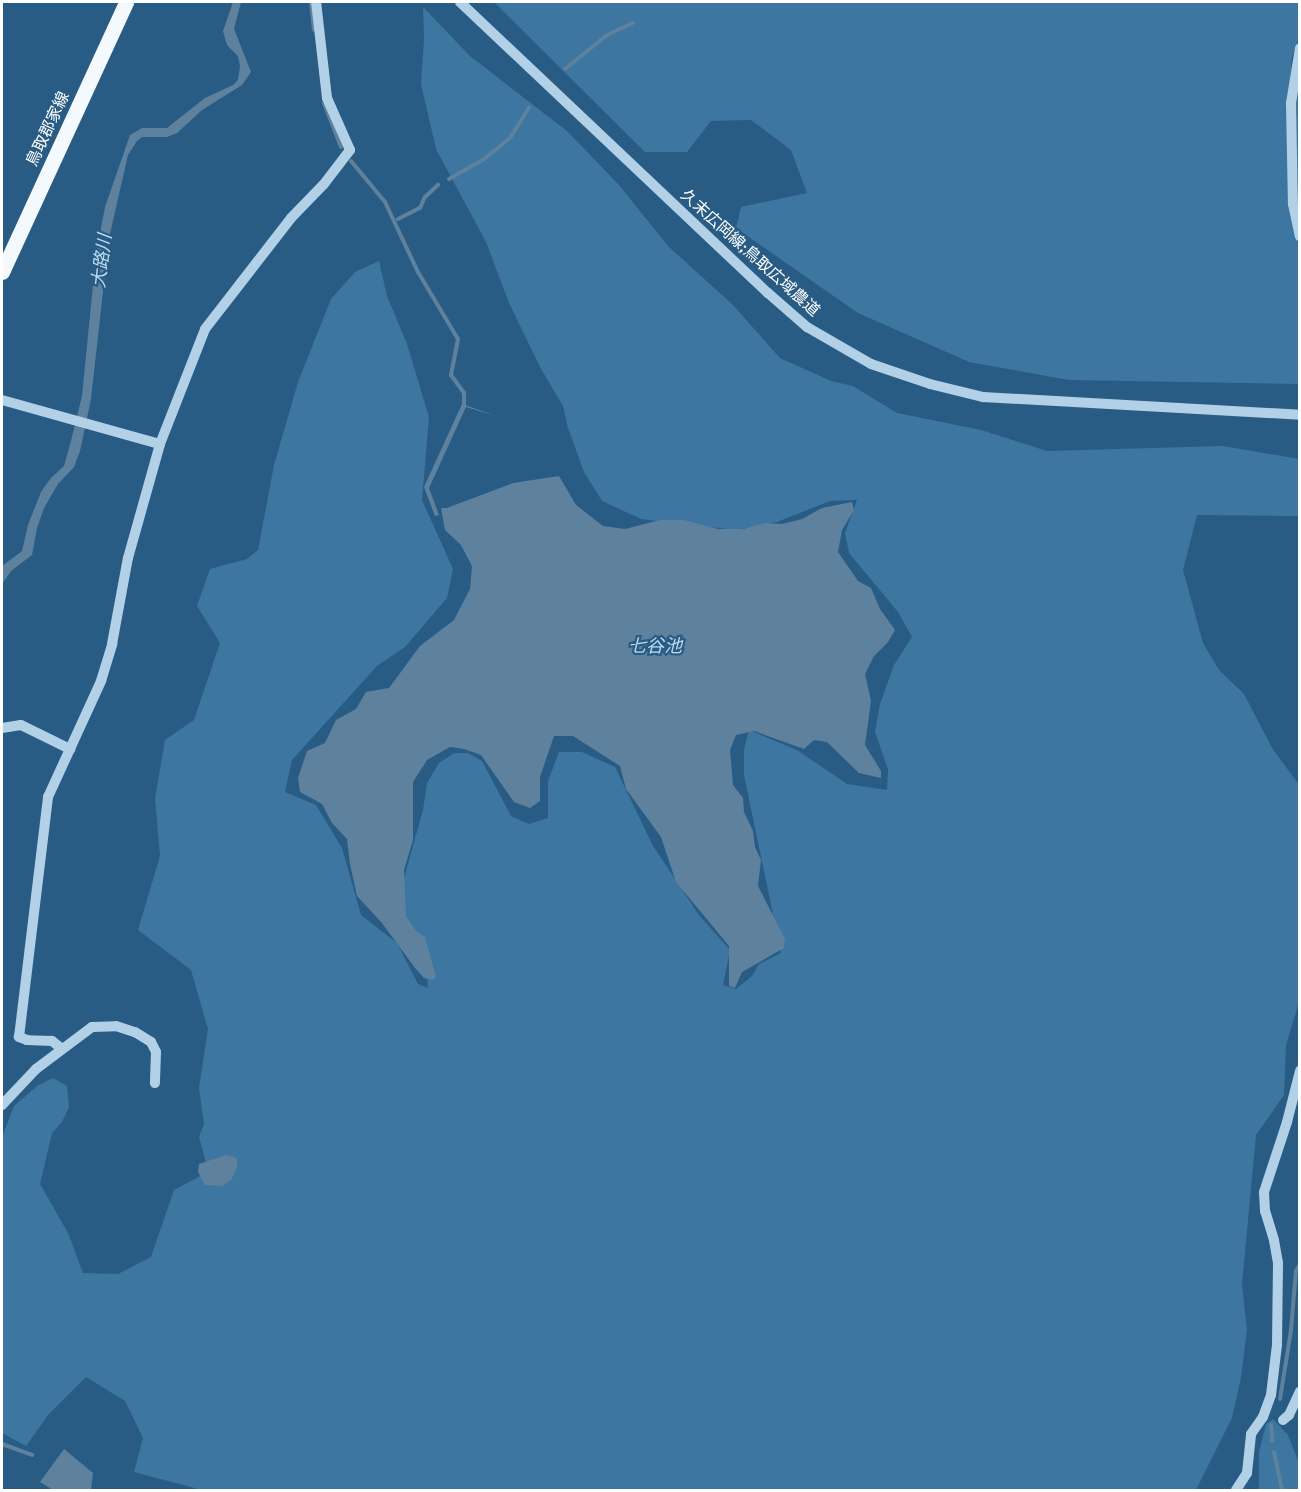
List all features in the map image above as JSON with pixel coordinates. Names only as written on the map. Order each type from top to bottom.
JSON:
[{"type":"main road","name":"鳥取郡家線","points":[[2,272],[126,2]]},
{"type":"street","points":[[62,1049],[52,1041],[22,1038],[19,1030],[48,797],[101,681],[110,653],[128,558],[159,444],[210,320],[350,150],[327,98],[316,2]]},
{"type":"street","name":"久末広岡線;鳥取広域農道","points":[[460,2],[768,293],[807,327],[871,364],[930,384],[982,397],[1299,415]]},
{"type":"street","points":[[1299,48],[1291,103],[1293,204],[1299,236]]},
{"type":"street","points":[[2,400],[159,444]]},
{"type":"street","points":[[2,728],[21,725],[70,749]]},
{"type":"street","points":[[2,1105],[36,1069],[92,1027],[116,1026],[135,1032],[151,1042],[156,1052],[155,1083]]},
{"type":"street","points":[[1236,1491],[1247,1473],[1251,1434],[1268,1407],[1274,1377],[1277,1345],[1278,1263],[1265,1211],[1264,1192],[1287,1122],[1299,1071]]},
{"type":"street","points":[[1283,1420],[1289,1415],[1299,1392]]},
{"type":"shaded area","points":[[494,2],[1299,2],[1299,37],[1292,57],[1288,107],[1300,243],[1299,384],[1069,380],[969,362],[858,313],[736,228],[741,207],[807,193],[791,150],[751,120],[711,121],[687,152],[645,152]]},
{"type":"shaded area","points":[[423,7],[470,56],[567,131],[619,185],[668,246],[733,305],[780,358],[831,381],[853,386],[897,413],[981,430],[1047,451],[1223,446],[1299,459],[1299,516],[1197,515],[1183,570],[1203,643],[1219,670],[1244,694],[1272,748],[1300,786],[1299,1002],[1286,1045],[1284,1095],[1256,1135],[1242,1284],[1247,1330],[1241,1377],[1232,1418],[1196,1490],[202,1490],[134,1472],[143,1438],[125,1401],[86,1377],[48,1415],[26,1446],[2,1433],[2,1137],[14,1106],[37,1086],[53,1078],[67,1086],[69,1107],[62,1122],[52,1133],[40,1184],[68,1233],[83,1273],[118,1274],[151,1257],[174,1190],[202,1175],[206,1163],[199,1137],[204,1124],[199,1088],[208,1029],[191,970],[138,930],[160,856],[155,798],[165,740],[194,720],[220,643],[197,606],[210,569],[247,559],[258,550],[274,465],[298,382],[331,299],[355,272],[379,261],[387,296],[407,344],[429,417],[422,500],[453,569],[447,598],[405,647],[377,666],[292,760],[285,792],[316,805],[342,848],[361,915],[397,943],[418,984],[428,988],[426,963],[406,937],[399,896],[423,810],[427,783],[439,763],[454,753],[468,753],[482,761],[511,816],[529,824],[548,818],[548,781],[559,752],[582,752],[615,767],[653,846],[699,915],[730,950],[723,985],[736,989],[752,976],[759,964],[781,953],[744,775],[744,749],[749,730],[797,750],[847,784],[887,790],[888,769],[875,732],[880,704],[894,665],[912,637],[898,612],[849,553],[845,533],[857,500],[830,501],[777,522],[736,530],[641,519],[602,501],[584,472],[568,428],[563,406],[540,367],[509,303],[486,242],[436,149],[421,84],[424,40]]},
{"type":"shaded area","points":[[1299,70],[1299,219],[1295,110]]},
{"type":"shaded area","points":[[1273,1419],[1288,1435],[1299,1463],[1299,1490],[1259,1490],[1259,1452],[1266,1424]]},
{"type":"water","name":"大路川","points":[[233,2],[241,2],[234,29],[251,72],[242,85],[202,110],[177,133],[167,137],[142,137],[128,155],[109,238],[91,399],[80,451],[74,467],[58,484],[44,508],[37,528],[32,555],[11,571],[2,584],[2,566],[22,551],[28,525],[41,492],[64,466],[82,396],[96,255],[105,207],[130,135],[142,128],[167,128],[205,98],[233,85],[238,80],[240,66],[238,56],[227,45],[223,31]]},
{"type":"water","points":[[462,404],[496,416],[466,407],[429,488],[439,515],[435,516],[424,487]]},
{"type":"water","name":"七谷池","points":[[559,476],[576,505],[603,526],[625,529],[660,520],[684,520],[718,529],[743,529],[765,523],[782,524],[802,519],[822,508],[852,502],[854,510],[842,530],[838,552],[858,581],[871,588],[880,609],[895,630],[888,642],[874,656],[865,674],[871,701],[865,745],[881,771],[881,778],[859,773],[827,742],[814,740],[804,749],[754,731],[736,735],[730,750],[733,785],[743,798],[744,812],[753,831],[755,847],[761,860],[758,886],[785,939],[784,948],[742,972],[735,988],[729,986],[729,946],[676,882],[661,837],[626,789],[620,766],[573,736],[554,736],[540,777],[540,801],[530,808],[514,802],[481,755],[464,749],[450,747],[427,760],[413,782],[413,840],[404,870],[406,916],[416,931],[425,937],[436,977],[433,980],[424,978],[382,923],[357,896],[347,839],[332,823],[322,804],[300,792],[298,778],[307,751],[325,743],[336,720],[356,709],[366,692],[389,688],[420,646],[454,620],[470,589],[472,566],[461,545],[445,530],[441,508],[447,508],[513,483]]},
{"type":"water","points":[[226,1155],[237,1158],[237,1168],[231,1180],[222,1186],[205,1185],[198,1172],[199,1164]]},
{"type":"water","points":[[64,1449],[93,1473],[91,1490],[53,1490],[40,1482]]},
{"type":"waterway","points":[[311,2],[314,30]]},
{"type":"waterway","points":[[565,69],[607,35],[633,23]]},
{"type":"waterway","points":[[324,103],[341,147]]},
{"type":"waterway","points":[[449,179],[484,159],[510,138],[529,107]]},
{"type":"waterway","points":[[351,161],[385,202],[418,272],[458,339],[451,375],[464,393],[464,406]]},
{"type":"waterway","points":[[398,219],[420,208],[425,197],[438,185]]},
{"type":"waterway","points":[[1280,1399],[1291,1330],[1296,1271],[1300,1264]]},
{"type":"waterway","points":[[1271,1425],[1272,1441]]},
{"type":"waterway","points":[[2,1444],[32,1455]]},
{"type":"waterway","points":[[1274,1452],[1282,1490]]}]
